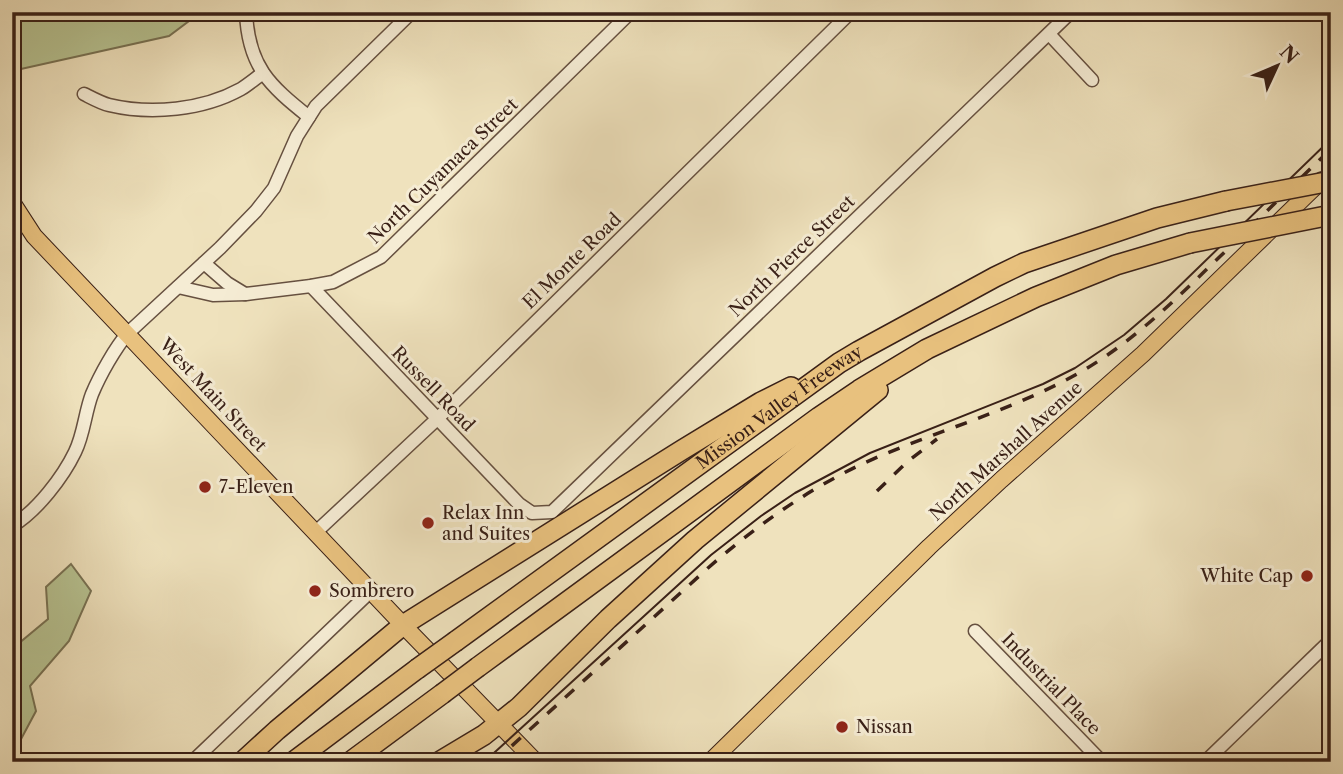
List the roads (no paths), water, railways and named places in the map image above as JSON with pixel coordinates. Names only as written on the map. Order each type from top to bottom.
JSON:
[{"type":"highway","name":"Mission Valley Freeway","points":[[293,762],[839,363],[904,326],[995,276],[1157,218],[1226,201],[1331,181]]},
{"type":"highway","name":"Mission Valley Freeway","points":[[350,762],[819,417],[927,349],[1036,297],[1116,265],[1190,243],[1331,215]]},
{"type":"highway","points":[[439,762],[484,735],[519,707],[608,619],[695,540],[927,349]]},
{"type":"highway","points":[[242,762],[404,625],[761,402],[839,363]]},
{"type":"main road","name":"North Marshall Avenue","points":[[710,762],[929,547],[1143,354],[1331,172]]},
{"type":"main road","name":"West Main Street","points":[[12,202],[34,236],[536,762]]},
{"type":"street","points":[[246,12],[248,37],[263,73],[281,95],[309,117]]},
{"type":"street","points":[[12,526],[53,488],[76,451],[92,393],[119,344],[256,211],[274,188],[298,136],[322,100],[412,12]]},
{"type":"street","name":"North Cuyamaca Street","points":[[178,287],[213,295],[311,286],[333,282],[381,257],[631,12]]},
{"type":"street","name":"El Monte Road","points":[[316,532],[437,419],[851,12]]},
{"type":"street","name":"North Pierce Street","points":[[532,513],[552,512],[1071,12]]},
{"type":"street","points":[[1049,34],[1092,80]]},
{"type":"street","points":[[84,94],[106,104],[128,109],[174,110],[199,105],[240,89],[263,73]]},
{"type":"street","points":[[204,263],[227,283],[246,294]]},
{"type":"street","name":"Russell Road","points":[[311,286],[519,504],[532,513]]},
{"type":"street","points":[[192,762],[372,590]]},
{"type":"street","name":"Industrial Place","points":[[975,631],[1102,762]]},
{"type":"street","points":[[1210,760],[1331,640]]},
{"type":"tram line","points":[[484,762],[711,555],[795,493],[870,453],[1043,384],[1075,368],[1124,335],[1166,299],[1331,139]]},
{"type":"railway","points":[[494,762],[708,568],[781,511],[862,464],[1025,400],[1077,374],[1113,351],[1178,297],[1331,149]]},
{"type":"railway","points":[[877,491],[907,462],[937,439]]},
{"type":"place","name":"7-Eleven","points":[[205,487]]},
{"type":"place","name":"Relax Inn and Suites","points":[[428,523]]},
{"type":"place","name":"White Cap","points":[[1307,576]]},
{"type":"place","name":"Sombrero","points":[[315,591]]},
{"type":"place","name":"Nissan","points":[[842,727]]}]
